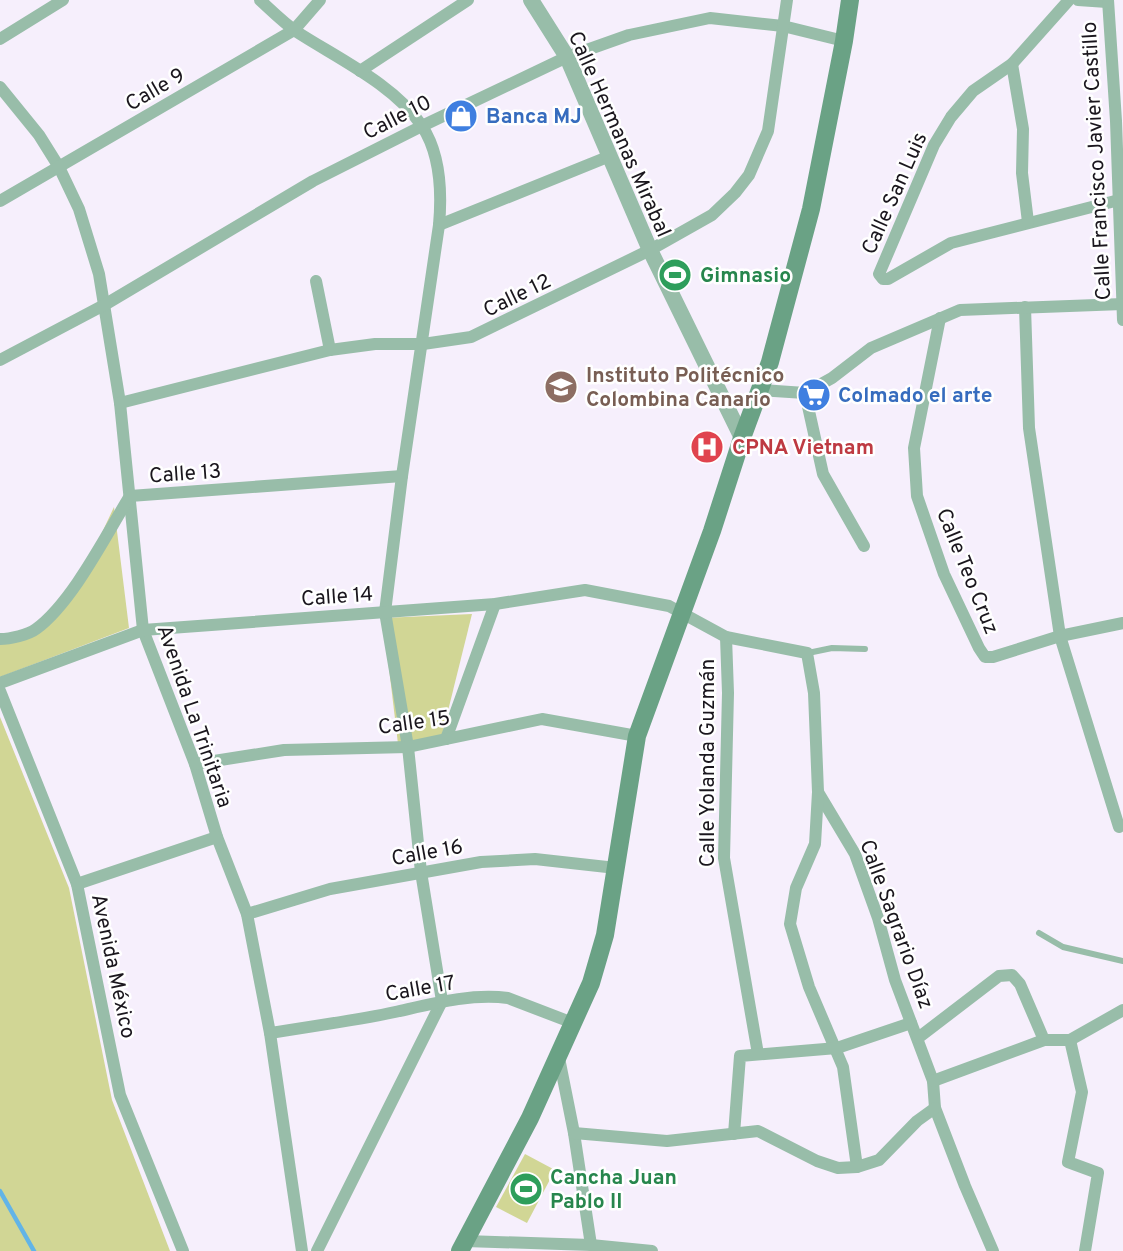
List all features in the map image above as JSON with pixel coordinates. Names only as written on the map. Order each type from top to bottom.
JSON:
[{"type":"main road","points":[[462,1246],[530,1118],[591,983],[605,935],[636,736],[712,531],[770,362],[811,209],[850,0]]},
{"type":"street","points":[[0,39],[64,0]]},
{"type":"street","points":[[260,0],[294,30],[360,71],[397,99],[422,126],[434,152],[441,198],[385,612],[408,747],[421,872],[442,1001],[317,1251]]},
{"type":"street","name":"Calle 9","points":[[0,201],[294,30],[320,0]]},
{"type":"street","points":[[360,71],[468,0]]},
{"type":"street","name":"Calle Hermanas Mirabal","points":[[531,0],[567,57],[649,250],[742,438]]},
{"type":"street","name":"Calle 12","points":[[120,403],[330,350],[375,344],[423,344],[484,333],[649,250],[712,215],[735,193],[749,174],[768,131],[787,0]]},
{"type":"street","name":"Calle San Luis","points":[[1028,222],[951,243],[888,279],[883,279],[879,274],[934,145],[951,117],[973,91],[1012,64],[1069,0]]},
{"type":"street","points":[[1078,0],[1108,1]]},
{"type":"street","name":"Calle Francisco Javier Castillo","points":[[1108,1],[1120,121],[1119,200],[1123,320]]},
{"type":"street","name":"Calle 10","points":[[0,360],[106,304],[313,181],[567,57],[629,35],[710,18],[783,26],[844,41]]},
{"type":"street","points":[[1012,64],[1023,129],[1022,173],[1028,222],[1119,200]]},
{"type":"street","name":"Avenida La Trinitaria","points":[[0,87],[39,135],[59,167],[79,209],[91,244],[106,304],[120,403],[142,630],[195,764],[217,837],[247,914],[270,1033],[302,1251]]},
{"type":"street","points":[[439,225],[610,156]]},
{"type":"street","points":[[316,281],[330,350]]},
{"type":"street","points":[[760,390],[805,393],[832,378],[871,348],[960,310],[1122,304]]},
{"type":"street","points":[[1025,307],[1029,428],[1060,636],[1119,827]]},
{"type":"street","name":"Calle Teo Cruz","points":[[940,318],[914,448],[917,496],[944,574],[979,648],[985,657],[993,657],[1060,636],[1123,623]]},
{"type":"street","points":[[805,393],[823,474],[864,546]]},
{"type":"street","name":"Calle 13","points":[[0,639],[35,630],[65,601],[130,496],[402,477]]},
{"type":"street","name":"Calle 14","points":[[0,683],[142,630],[495,604],[593,590],[669,606],[681,614]]},
{"type":"street","points":[[446,738],[495,604]]},
{"type":"street","points":[[681,614],[726,637],[807,653]]},
{"type":"street","name":"Calle Yolanda Guzmán","points":[[726,637],[728,693],[724,858],[758,1054]]},
{"type":"street","name":"Calle Sagrario Díaz","points":[[807,653],[814,693],[818,792],[855,854],[878,919],[895,980],[933,1081],[935,1108],[993,1251]]},
{"type":"street","name":"Avenida México","points":[[0,691],[77,884],[120,1095],[183,1251]]},
{"type":"street","name":"Calle 15","points":[[195,764],[284,750],[408,747],[550,719],[636,736]]},
{"type":"street","points":[[818,792],[815,844],[796,888],[790,924],[809,987],[843,1067],[857,1167]]},
{"type":"street","points":[[77,884],[217,837]]},
{"type":"street","name":"Calle 16","points":[[247,914],[330,889],[481,862],[535,859],[616,868]]},
{"type":"street","points":[[918,1038],[999,976],[1012,975],[1020,984],[1044,1040]]},
{"type":"street","name":"Calle 17","points":[[270,1033],[393,1013],[442,1001],[508,998],[573,1023]]},
{"type":"street","points":[[933,1081],[1044,1040],[1070,1040],[1123,1010]]},
{"type":"street","points":[[734,1134],[740,1056],[836,1048],[911,1023]]},
{"type":"street","points":[[1070,1040],[1082,1092],[1068,1162],[1098,1173],[1085,1251]]},
{"type":"street","points":[[558,1058],[574,1133],[591,1245]]},
{"type":"street","points":[[574,1133],[667,1141],[758,1131],[817,1161],[838,1168],[857,1167],[879,1160],[917,1121],[935,1108]]},
{"type":"street","points":[[462,1246],[591,1245],[652,1251]]},
{"type":"lane","points":[[807,653],[832,648],[865,649]]},
{"type":"lane","points":[[1039,933],[1063,947],[1123,961]]},
{"type":"green space","points":[[114,507],[129,628],[0,677],[0,642],[7,643],[69,603]]},
{"type":"green space","points":[[472,614],[442,735],[398,744],[383,618]]},
{"type":"green space","points":[[0,717],[69,888],[112,1100],[170,1251],[0,1251]]},
{"type":"green space","name":"Cancha Juan Pablo II","points":[[525,1154],[555,1170],[527,1223],[496,1207]]},
{"type":"waterway","points":[[0,1191],[34,1251]]},
{"type":"place","name":"Banca MJ","points":[[461,116]]},
{"type":"place","name":"Gimnasio","points":[[675,275]]},
{"type":"place","name":"Instituto Politécnico Colombina Canario","points":[[561,387]]},
{"type":"place","name":"Colmado el arte","points":[[814,395]]},
{"type":"place","name":"CPNA Vietnam","points":[[707,447]]},
{"type":"place","name":"Cancha Juan Pablo II","points":[[526,1189]]}]
